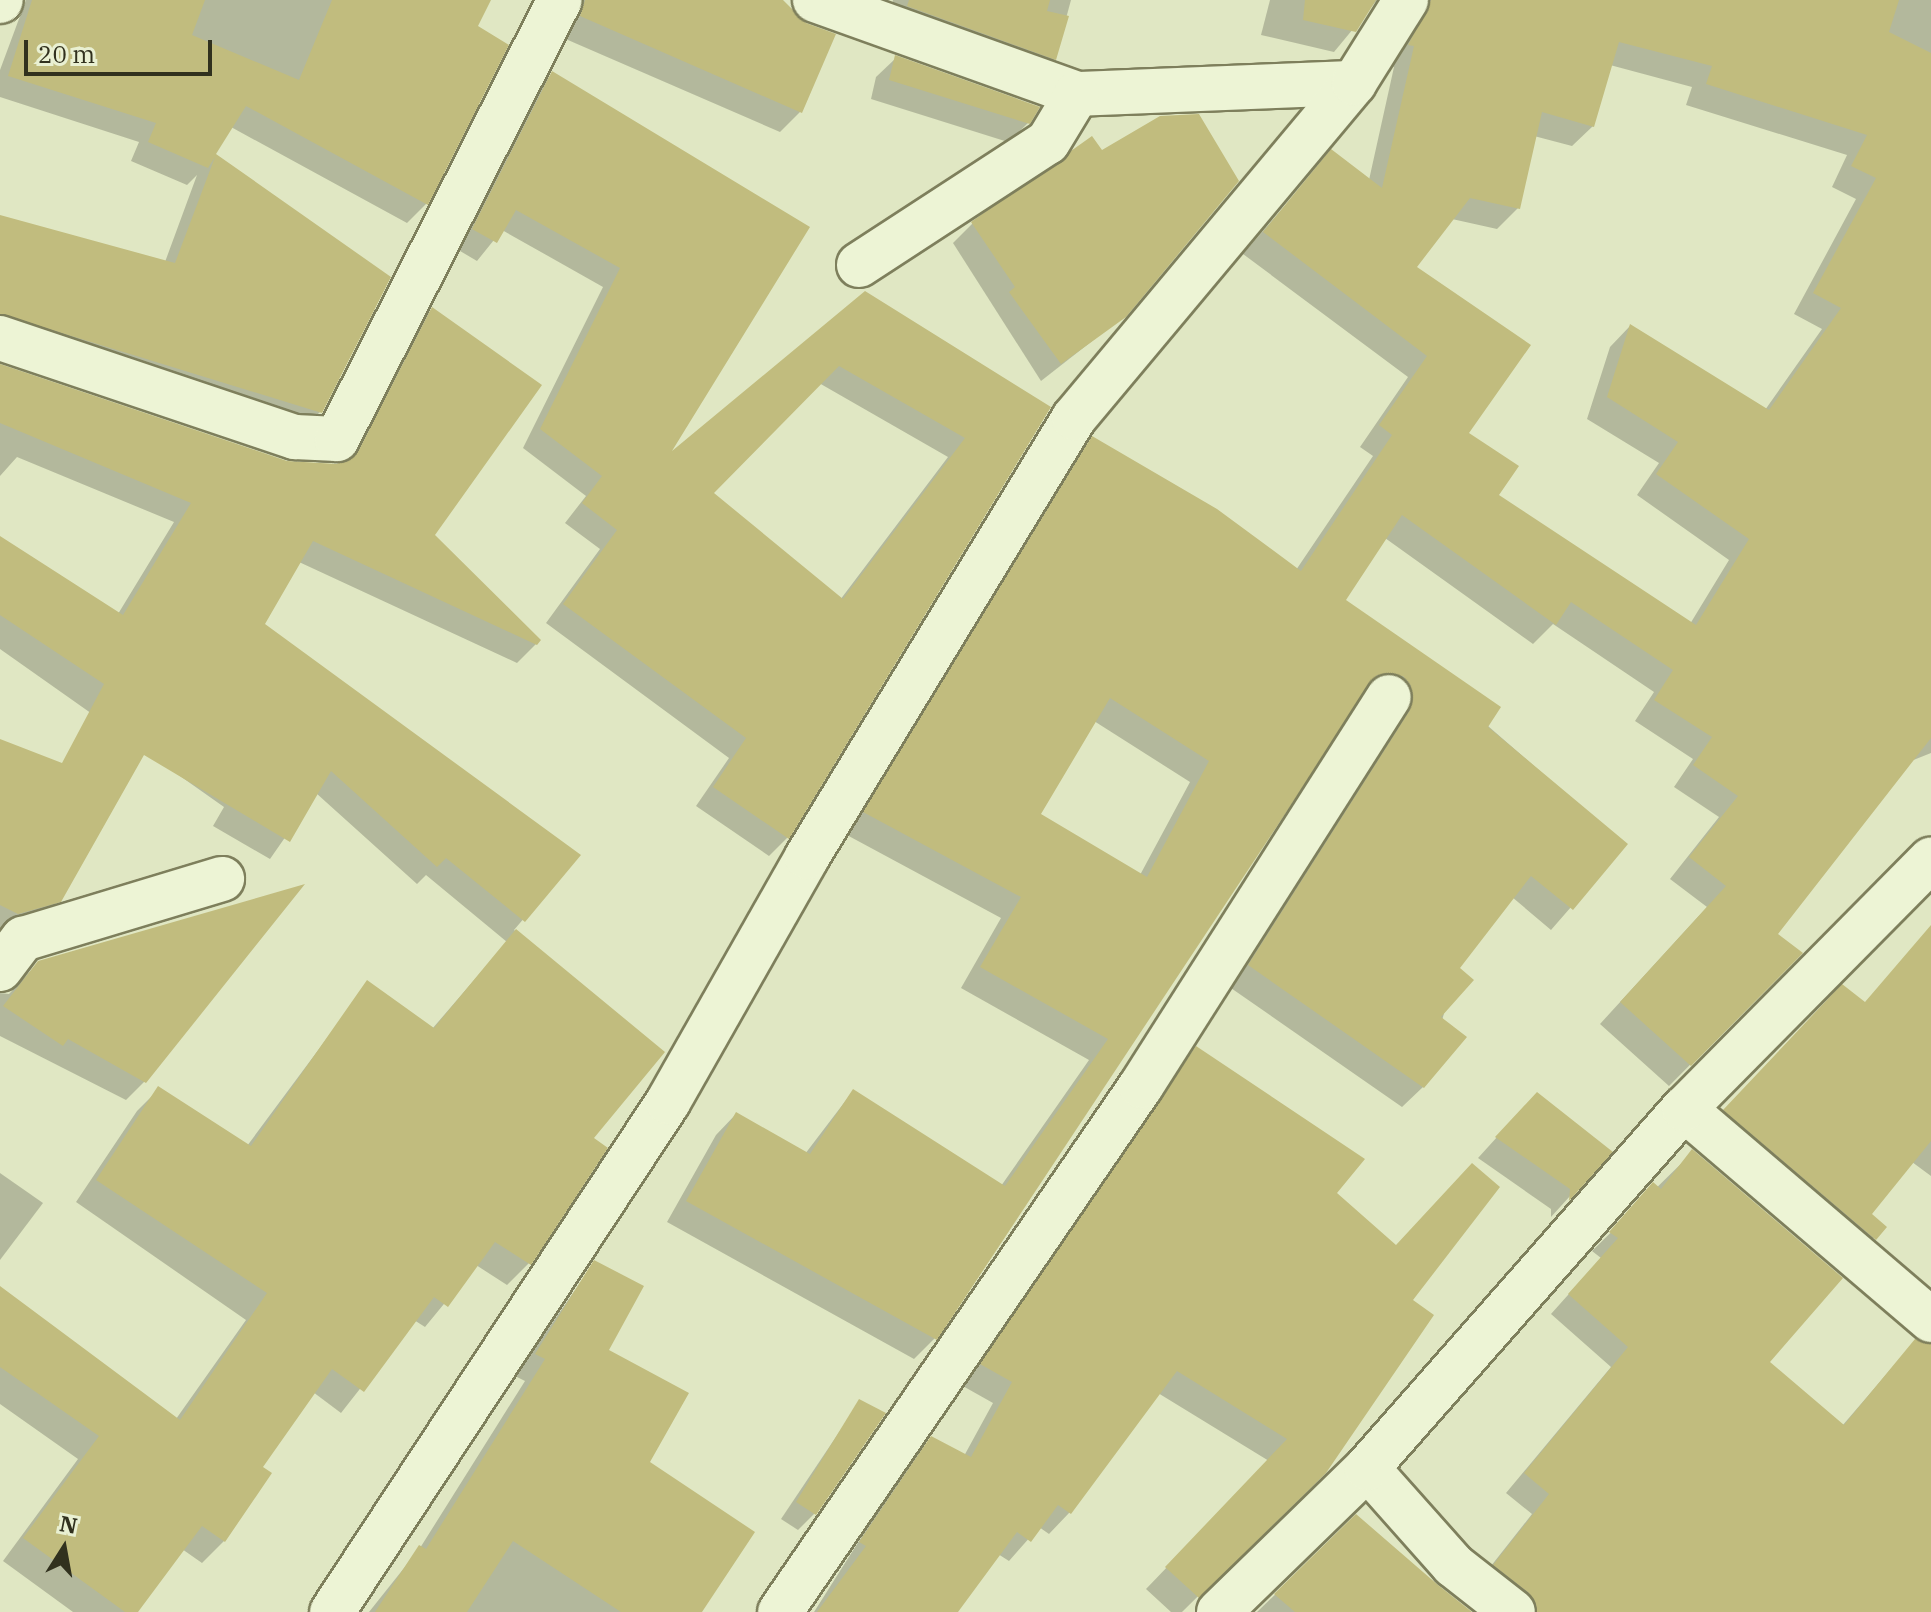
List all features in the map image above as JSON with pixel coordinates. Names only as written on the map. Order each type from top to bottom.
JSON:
[{"type":"street","points":[[0,338],[295,437],[337,439],[560,0]]},
{"type":"street","points":[[815,0],[1077,94],[1354,83]]},
{"type":"street","points":[[332,1612],[668,1102],[807,857],[1074,418],[1354,83],[1406,0]]},
{"type":"street","points":[[859,265],[1048,142],[1077,94]]},
{"type":"street","points":[[780,1612],[1141,1086],[1389,697]]},
{"type":"street","points":[[1219,1612],[1367,1468],[1684,1109],[1931,859]]},
{"type":"street","points":[[0,969],[23,939],[222,879]]},
{"type":"street","points":[[1684,1109],[1931,1320]]},
{"type":"street","points":[[1367,1468],[1453,1565],[1513,1612]]},
{"type":"building","points":[[32,0],[205,0],[192,35],[299,80],[332,0],[491,0],[478,26],[509,45],[428,205],[246,106],[216,154],[391,277],[322,413],[0,314],[0,215],[175,263],[215,157],[208,168],[148,142],[156,123],[8,76]]},
{"type":"building","points":[[585,0],[783,0],[806,23],[836,34],[802,113],[580,16]]},
{"type":"building","points":[[909,0],[1050,0],[1047,11],[1069,16],[1056,60],[907,6]]},
{"type":"building","points":[[1305,0],[1376,0],[1356,32],[1303,20]]},
{"type":"building","points":[[1431,0],[1899,0],[1889,32],[1931,53],[1931,738],[1778,934],[1803,953],[1691,1066],[1620,1002],[1726,886],[1689,857],[1738,796],[1693,765],[1712,737],[1654,700],[1673,670],[1571,602],[1556,625],[1402,515],[1346,600],[1501,707],[1488,727],[1628,844],[1573,910],[1531,876],[1460,968],[1474,980],[1441,1017],[1467,1037],[1424,1088],[1248,965],[1410,710],[1411,686],[1403,676],[1377,675],[937,1340],[686,1201],[736,1112],[810,1154],[853,1089],[1005,1186],[1108,1039],[980,967],[1021,897],[863,812],[1092,436],[1217,509],[1301,571],[1392,435],[1379,425],[1427,356],[1263,232],[1331,149],[1382,188],[1414,46],[1408,45]],"holes":[[[1619,42],[1712,66],[1706,84],[1867,135],[1851,166],[1876,178],[1813,293],[1841,308],[1769,410],[1630,324],[1607,397],[1678,442],[1656,474],[1749,539],[1696,625],[1499,495],[1519,466],[1469,433],[1531,345],[1417,267],[1470,198],[1520,209],[1542,112],[1594,127]],[[1110,698],[1209,761],[1147,877],[1041,814]]]},
{"type":"building","points":[[895,55],[1040,107],[1030,124],[889,80]]},
{"type":"building","points":[[552,71],[810,227],[672,451],[865,291],[1051,407],[789,839],[713,787],[746,738],[563,604],[617,530],[582,503],[602,476],[540,429],[620,268],[516,210],[497,243],[472,229]],"holes":[[[839,366],[965,438],[843,599],[714,493]]]},
{"type":"building","points":[[1199,114],[1239,181],[1126,317],[1061,364],[1009,292],[1015,287],[971,222],[1092,136],[1102,150],[1160,116]]},
{"type":"building","points":[[432,307],[542,385],[435,535],[541,640],[537,645],[313,541],[265,624],[581,855],[525,922],[446,858],[437,867],[331,771],[290,842],[144,755],[61,902],[18,914],[0,905],[0,739],[62,763],[104,684],[0,615],[0,536],[123,615],[191,503],[0,423],[0,364],[287,461],[337,464],[359,450]]},
{"type":"building","points":[[305,884],[146,1083],[68,1039],[63,1046],[3,1006],[38,961]]},
{"type":"building","points":[[1931,925],[1931,1141],[1872,1214],[1887,1227],[1876,1240],[1723,1110],[1842,984],[1865,1002]]},
{"type":"building","points":[[516,929],[665,1052],[594,1138],[608,1148],[531,1265],[495,1242],[448,1307],[434,1297],[364,1392],[332,1369],[263,1467],[272,1473],[225,1542],[202,1526],[138,1612],[125,1612],[23,1538],[99,1436],[0,1367],[0,1286],[180,1420],[267,1293],[96,1180],[158,1086],[251,1146],[367,980],[434,1028]]},
{"type":"building","points":[[1196,1046],[1365,1159],[1337,1193],[1396,1245],[1472,1163],[1500,1187],[1413,1300],[1434,1315],[1326,1473],[1199,1598],[1165,1567],[1287,1439],[1177,1371],[1071,1514],[1058,1505],[1031,1542],[1017,1532],[958,1612],[817,1612],[866,1546],[859,1542],[931,1436],[971,1457],[1012,1382],[980,1364]]},
{"type":"building","points":[[1537,1092],[1613,1152],[1569,1201],[1570,1189],[1495,1137]]},
{"type":"building","points":[[1692,1149],[1843,1278],[1770,1362],[1844,1425],[1915,1339],[1931,1344],[1931,1612],[1537,1612],[1529,1593],[1493,1565],[1549,1494],[1524,1473],[1628,1347],[1568,1294],[1618,1238],[1609,1232],[1653,1182],[1661,1189]]},
{"type":"building","points":[[594,1260],[644,1286],[609,1350],[689,1393],[650,1462],[755,1532],[702,1612],[621,1612],[513,1541],[467,1612],[375,1612],[419,1545],[426,1549],[545,1359],[535,1354]]},
{"type":"building","points":[[859,1399],[886,1413],[816,1515],[796,1502]]},
{"type":"building","points":[[1356,1514],[1472,1612],[1295,1612],[1274,1594]]}]
